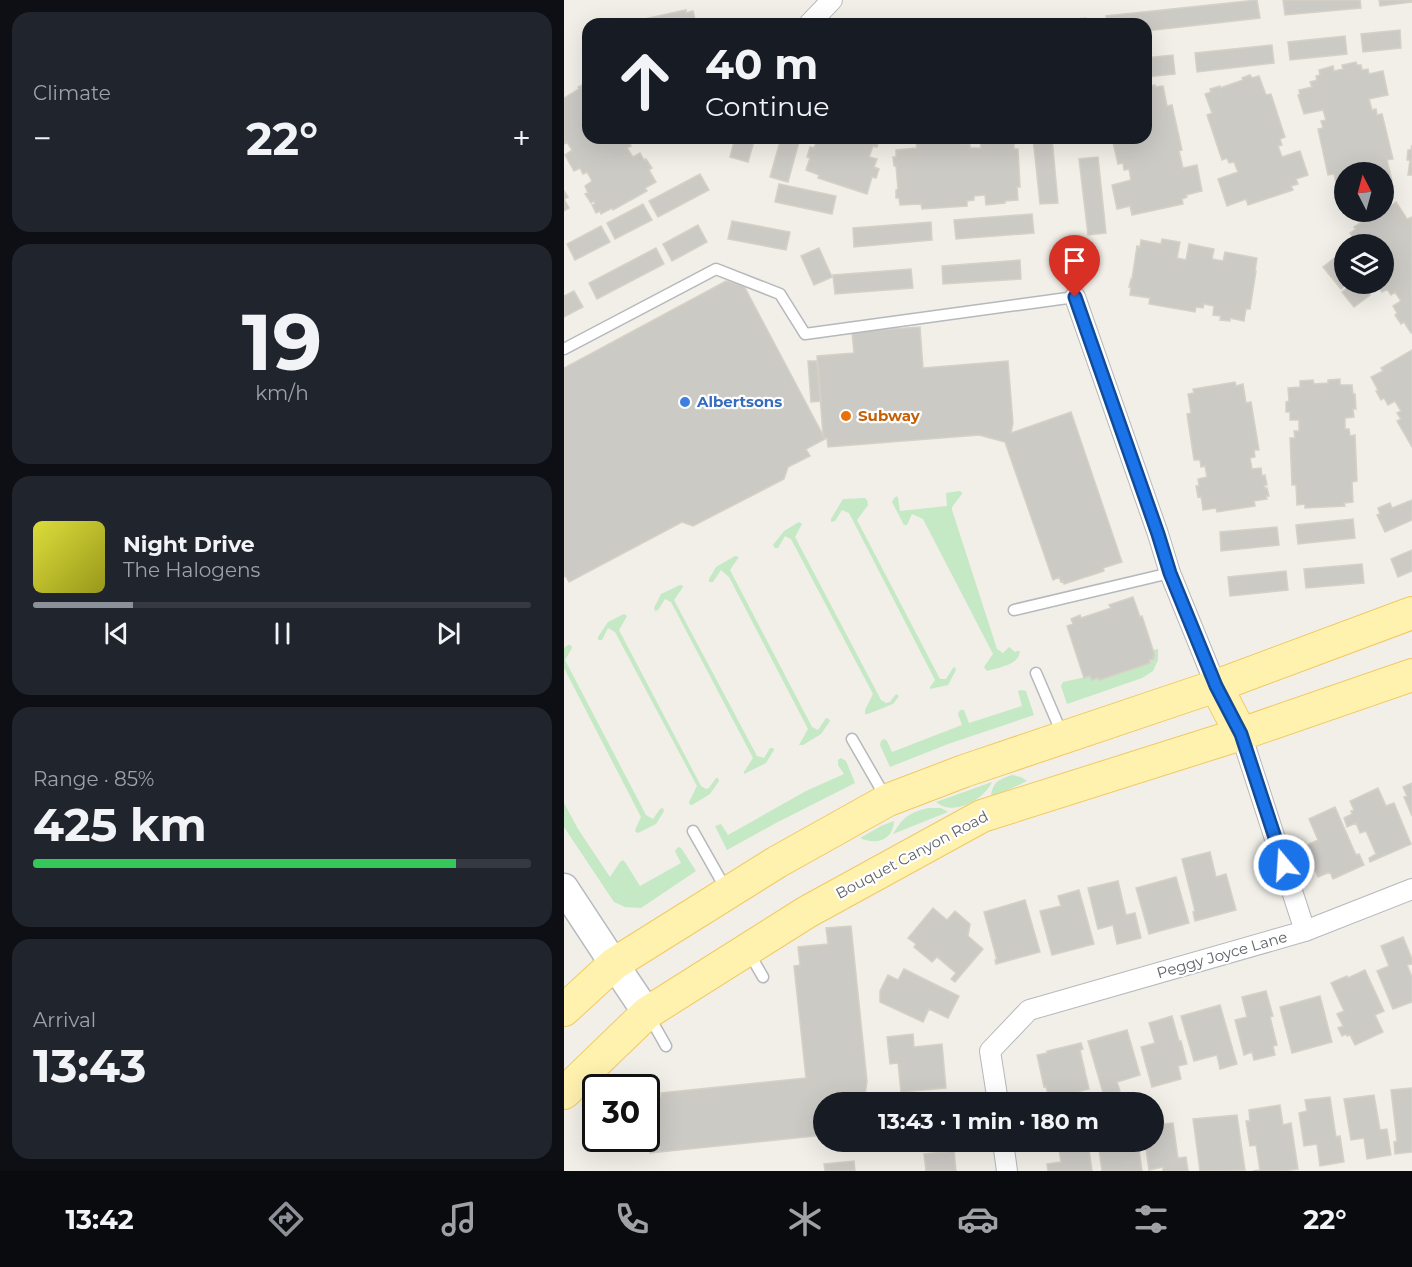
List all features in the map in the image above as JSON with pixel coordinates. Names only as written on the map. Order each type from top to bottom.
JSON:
[{"type":"main road","points":[[564,1010],[614,964],[777,862],[888,800],[964,771],[1216,686],[1412,613]]},
{"type":"main road","name":"Bouquet Canyon Road","points":[[564,1093],[647,1013],[807,912],[982,816],[1241,734],[1412,675]]},
{"type":"main road","points":[[1216,686],[1241,734]]},
{"type":"main road","points":[[564,888],[647,1013]]},
{"type":"street","points":[[815,18],[832,0]]},
{"type":"street","points":[[1075,297],[1170,573],[1216,686]]},
{"type":"street","points":[[1241,734],[1305,931]]},
{"type":"street","name":"Peggy Joyce Lane","points":[[996,1092],[990,1051],[1029,1010],[1305,931],[1412,889]]},
{"type":"street","points":[[1004,1152],[1007,1171]]},
{"type":"lane","points":[[564,349],[716,269],[780,294],[805,334],[1075,297]]},
{"type":"lane","points":[[1014,610],[1170,573]]},
{"type":"lane","points":[[1036,673],[1064,738]]},
{"type":"lane","points":[[852,739],[888,800]]},
{"type":"lane","points":[[693,831],[728,893]]},
{"type":"lane","points":[[747,950],[763,977]]},
{"type":"lane","points":[[647,1013],[666,1046]]},
{"type":"green space","points":[[959,491],[962,494],[952,510],[997,649],[1003,653],[1009,647],[1015,652],[1020,651],[1019,656],[1013,662],[987,671],[984,667],[993,654],[923,519],[912,514],[907,525],[904,525],[892,502],[897,496],[900,511],[947,506],[946,493]]},
{"type":"green space","points":[[865,498],[868,505],[857,520],[940,679],[946,679],[955,667],[956,670],[948,685],[930,689],[935,680],[849,513],[842,510],[835,521],[831,522],[843,499]]},
{"type":"green space","points":[[799,522],[802,524],[795,537],[881,700],[886,703],[890,702],[896,694],[899,696],[893,704],[865,714],[873,694],[791,539],[785,536],[778,548],[773,545],[784,531]]},
{"type":"green space","points":[[735,556],[739,557],[730,570],[812,727],[818,730],[826,718],[830,721],[821,734],[803,745],[799,745],[808,729],[729,577],[721,570],[713,582],[709,582],[716,567]]},
{"type":"green space","points":[[680,585],[683,587],[674,600],[757,756],[764,758],[770,748],[774,750],[766,763],[744,774],[753,758],[671,602],[665,599],[655,611],[654,608],[661,594]]},
{"type":"green space","points":[[624,614],[627,616],[619,630],[701,786],[709,788],[718,778],[719,781],[710,794],[692,805],[689,802],[697,786],[615,632],[608,628],[602,640],[598,640],[608,622]]},
{"type":"green space","points":[[568,645],[572,648],[565,660],[646,815],[653,819],[663,808],[664,811],[656,824],[638,833],[635,830],[641,817],[564,668],[564,648]]},
{"type":"green space","points":[[1158,649],[1158,660],[1153,671],[1142,678],[1067,704],[1061,686],[1063,682],[1090,676],[1092,680],[1098,678],[1099,680],[1150,663],[1149,660],[1155,655],[1153,650]]},
{"type":"green space","points":[[1018,691],[1026,691],[1034,715],[948,744],[890,767],[880,745],[884,739],[892,752],[962,725],[958,714],[960,710],[964,710],[969,723],[1022,706]]},
{"type":"green space","points":[[841,758],[846,761],[855,783],[727,850],[715,826],[721,824],[728,835],[806,791],[844,774],[838,765],[838,760]]},
{"type":"green space","points":[[1012,775],[1027,781],[991,796],[997,782]]},
{"type":"green space","points":[[992,782],[979,798],[966,805],[952,808],[936,802]]},
{"type":"green space","points":[[564,803],[578,829],[610,877],[623,860],[640,886],[681,863],[675,851],[678,847],[696,871],[641,908],[625,907],[614,902],[564,827]]},
{"type":"green space","points":[[928,808],[941,808],[948,812],[893,834],[907,816]]},
{"type":"green space","points":[[894,821],[891,833],[883,840],[872,841],[860,838],[881,826]]},
{"type":"building","points":[[1257,0],[1260,18],[1152,30],[1152,18],[1106,18],[1106,16]]},
{"type":"building","points":[[1283,0],[1360,0],[1361,8],[1285,15]]},
{"type":"building","points":[[1379,0],[1412,0],[1412,2],[1380,6]]},
{"type":"building","points":[[686,10],[686,13],[693,11],[695,18],[649,18]]},
{"type":"building","points":[[1400,30],[1401,48],[1363,52],[1361,34]]},
{"type":"building","points":[[1345,36],[1347,54],[1290,60],[1288,42]]},
{"type":"building","points":[[1272,45],[1274,63],[1197,72],[1195,53]]},
{"type":"building","points":[[1173,55],[1175,74],[1152,76],[1152,57]]},
{"type":"building","points":[[1356,62],[1357,65],[1361,65],[1362,70],[1368,69],[1369,74],[1383,71],[1388,95],[1369,99],[1372,110],[1376,109],[1377,115],[1382,114],[1393,159],[1387,160],[1387,162],[1334,162],[1334,174],[1328,175],[1318,129],[1323,128],[1321,121],[1326,120],[1323,110],[1304,114],[1298,95],[1299,90],[1312,87],[1310,82],[1317,80],[1316,76],[1320,75],[1319,70],[1333,66],[1334,71],[1343,69],[1342,65]]},
{"type":"building","points":[[1250,75],[1252,78],[1259,76],[1266,95],[1271,94],[1285,137],[1280,139],[1282,145],[1278,146],[1282,157],[1300,151],[1308,175],[1296,179],[1298,184],[1291,186],[1293,190],[1248,205],[1246,199],[1227,206],[1218,179],[1238,172],[1234,162],[1229,163],[1227,158],[1222,160],[1207,115],[1212,113],[1205,94],[1211,92],[1210,89],[1243,80],[1242,78]]},
{"type":"building","points":[[582,85],[582,144],[630,144],[631,146],[627,148],[633,157],[640,153],[644,160],[646,159],[652,168],[649,170],[656,182],[645,188],[647,191],[601,214],[600,211],[596,213],[592,205],[595,204],[594,201],[591,203],[585,194],[588,193],[585,186],[592,181],[587,172],[583,174],[580,168],[574,171],[565,155],[572,150],[567,142],[564,144],[564,98],[579,89],[578,87]]},
{"type":"building","points":[[1152,86],[1163,86],[1167,106],[1172,105],[1182,150],[1179,151],[1183,168],[1197,165],[1202,191],[1186,195],[1187,197],[1182,199],[1183,204],[1132,215],[1130,206],[1117,209],[1112,185],[1131,180],[1129,169],[1124,170],[1123,163],[1118,164],[1113,144],[1152,144]]},
{"type":"building","points":[[733,144],[753,144],[748,162],[730,157]]},
{"type":"building","points":[[779,144],[798,144],[788,182],[770,177]]},
{"type":"building","points":[[816,144],[878,144],[877,147],[873,146],[869,157],[877,159],[874,167],[879,169],[876,178],[872,177],[867,194],[818,178],[819,175],[806,170],[810,158],[807,157],[810,147],[814,148]]},
{"type":"building","points":[[916,144],[970,144],[970,148],[981,148],[981,144],[1014,144],[1014,149],[1018,149],[1020,187],[1017,187],[1018,200],[986,205],[985,195],[974,196],[974,200],[967,201],[967,206],[922,209],[921,204],[900,205],[899,198],[896,198],[898,189],[893,157],[896,157],[896,150],[917,148]]},
{"type":"building","points":[[1034,144],[1053,144],[1058,203],[1040,204]]},
{"type":"building","points":[[1412,145],[1412,175],[1408,175],[1410,160],[1407,160],[1408,150],[1411,150]]},
{"type":"building","points":[[1098,157],[1106,233],[1088,235],[1079,159]]},
{"type":"building","points":[[700,174],[709,190],[658,217],[649,201]]},
{"type":"building","points":[[779,184],[836,196],[832,214],[775,202]]},
{"type":"building","points":[[564,199],[569,208],[564,211]]},
{"type":"building","points":[[1396,202],[1407,219],[1412,217],[1411,333],[1404,322],[1401,324],[1395,315],[1397,313],[1393,306],[1401,301],[1394,293],[1394,234],[1350,233],[1362,222],[1394,222],[1394,204]]},
{"type":"building","points":[[643,204],[652,220],[615,239],[607,223]]},
{"type":"building","points":[[1032,214],[1034,233],[956,239],[954,220]]},
{"type":"building","points":[[732,221],[790,232],[786,250],[728,239]]},
{"type":"building","points":[[931,222],[932,240],[854,247],[853,228]]},
{"type":"building","points":[[698,225],[707,242],[672,261],[663,244]]},
{"type":"building","points":[[601,226],[610,242],[575,260],[567,244]]},
{"type":"building","points":[[1162,239],[1180,242],[1177,258],[1186,260],[1189,244],[1214,249],[1212,259],[1223,261],[1225,252],[1257,258],[1250,309],[1246,309],[1244,321],[1230,318],[1230,321],[1220,320],[1221,316],[1213,315],[1214,306],[1204,304],[1203,308],[1196,307],[1195,312],[1149,304],[1150,298],[1130,295],[1131,287],[1129,287],[1137,246],[1140,247],[1141,240],[1161,244]]},
{"type":"building","points":[[656,248],[664,264],[597,299],[589,283]]},
{"type":"building","points":[[819,248],[832,277],[814,285],[801,256]]},
{"type":"building","points":[[1334,258],[1334,280],[1323,267]]},
{"type":"building","points":[[1020,260],[1021,279],[943,284],[942,266]]},
{"type":"building","points":[[911,269],[913,288],[835,294],[833,275]]},
{"type":"building","name":"Albertsons","points":[[726,281],[744,286],[825,439],[806,449],[810,456],[788,467],[784,479],[693,526],[682,522],[569,582],[564,576],[564,368]]},
{"type":"building","points":[[574,291],[583,307],[564,317],[564,296]]},
{"type":"building","points":[[1344,294],[1370,295],[1354,307]]},
{"type":"building","points":[[920,327],[923,368],[1008,361],[1013,423],[1011,433],[1071,412],[1122,562],[1103,568],[1104,571],[1064,584],[1059,577],[1053,580],[1005,442],[979,435],[828,447],[827,438],[825,439],[823,435],[817,356],[854,353],[852,332]]},
{"type":"building","points":[[1412,350],[1412,447],[1397,421],[1401,419],[1397,413],[1401,411],[1395,401],[1388,405],[1384,398],[1381,400],[1371,377],[1383,371],[1381,368]]},
{"type":"building","points":[[808,361],[817,361],[821,401],[811,402]]},
{"type":"building","points":[[1340,379],[1340,385],[1352,385],[1353,394],[1355,394],[1354,417],[1345,418],[1345,429],[1349,429],[1350,436],[1355,435],[1357,481],[1352,482],[1353,502],[1344,503],[1345,506],[1305,508],[1305,504],[1297,505],[1296,485],[1292,485],[1290,438],[1295,438],[1294,431],[1299,431],[1299,420],[1290,420],[1290,412],[1286,412],[1286,402],[1289,401],[1288,388],[1300,387],[1300,381],[1313,380],[1314,384]]},
{"type":"building","points":[[1235,382],[1236,386],[1243,384],[1246,403],[1251,402],[1259,450],[1254,450],[1255,457],[1250,458],[1252,469],[1261,468],[1262,476],[1265,475],[1267,485],[1264,485],[1269,496],[1266,496],[1267,499],[1254,501],[1255,506],[1217,512],[1216,508],[1203,510],[1201,496],[1198,497],[1196,486],[1199,486],[1198,479],[1207,477],[1205,466],[1201,467],[1200,460],[1194,460],[1187,414],[1191,413],[1188,394],[1194,393],[1193,389]]},
{"type":"building","points":[[1412,500],[1412,520],[1385,532],[1377,515],[1380,514],[1378,508],[1390,503],[1392,508]]},
{"type":"building","points":[[1353,519],[1355,538],[1298,544],[1296,525]]},
{"type":"building","points":[[1277,527],[1279,545],[1221,551],[1220,532]]},
{"type":"building","points":[[1412,550],[1412,571],[1398,577],[1391,559]]},
{"type":"building","points":[[1362,564],[1364,583],[1306,588],[1304,569]]},
{"type":"building","points":[[1286,571],[1288,590],[1230,596],[1228,577]]},
{"type":"building","points":[[1133,597],[1140,617],[1142,616],[1154,659],[1149,660],[1150,663],[1099,680],[1098,678],[1092,680],[1090,676],[1084,678],[1067,626],[1073,624],[1071,619],[1111,608],[1109,605]]},
{"type":"building","points":[[1412,783],[1412,816],[1404,797],[1407,796],[1403,787]]},
{"type":"building","points":[[1378,788],[1386,806],[1394,803],[1411,844],[1370,862],[1369,858],[1376,854],[1366,831],[1360,833],[1356,823],[1347,827],[1344,818],[1352,814],[1351,811],[1354,810],[1350,801]]},
{"type":"building","points":[[1335,807],[1356,855],[1359,854],[1364,865],[1333,879],[1330,872],[1318,877],[1305,846],[1318,840],[1309,819]]},
{"type":"building","points":[[1210,852],[1216,877],[1226,874],[1236,910],[1195,921],[1193,912],[1195,911],[1182,859]]},
{"type":"building","points":[[1176,877],[1189,923],[1149,934],[1136,888]]},
{"type":"building","points":[[1118,881],[1126,915],[1135,913],[1141,938],[1117,944],[1113,925],[1098,929],[1088,888]]},
{"type":"building","points":[[1079,890],[1094,944],[1052,955],[1040,911],[1061,906],[1058,896]]},
{"type":"building","points":[[1025,900],[1040,952],[996,964],[995,960],[997,960],[984,912]]},
{"type":"building","points":[[933,908],[947,920],[955,911],[970,924],[968,936],[983,949],[955,982],[951,979],[956,973],[937,957],[932,962],[914,947],[916,944],[908,938]]},
{"type":"building","points":[[851,926],[867,1081],[865,1092],[813,1092],[813,1136],[660,1152],[661,1093],[806,1078],[794,966],[800,965],[798,947],[828,944],[826,928]]},
{"type":"building","points":[[1403,937],[1412,959],[1412,964],[1407,965],[1412,977],[1412,1002],[1393,1009],[1377,971],[1389,966],[1381,946]]},
{"type":"building","points":[[904,969],[959,996],[948,1018],[929,1009],[923,1022],[880,1002],[880,991],[888,975],[898,980]]},
{"type":"building","points":[[1365,970],[1384,1011],[1375,1015],[1383,1032],[1355,1045],[1350,1035],[1342,1036],[1338,1028],[1343,1026],[1337,1014],[1344,1011],[1331,983]]},
{"type":"building","points":[[1266,991],[1273,1016],[1270,1017],[1277,1045],[1273,1046],[1275,1055],[1254,1060],[1252,1052],[1244,1055],[1235,1020],[1247,1017],[1242,997]]},
{"type":"building","points":[[1320,996],[1332,1042],[1292,1053],[1280,1007]]},
{"type":"building","points":[[1220,1005],[1237,1064],[1220,1069],[1217,1055],[1194,1061],[1181,1016]]},
{"type":"building","points":[[1172,1016],[1187,1064],[1178,1066],[1181,1079],[1152,1087],[1141,1047],[1155,1043],[1149,1023]]},
{"type":"building","points":[[1127,1030],[1140,1075],[1117,1082],[1120,1091],[1103,1092],[1088,1041]]},
{"type":"building","points":[[913,1034],[914,1047],[942,1044],[946,1088],[901,1092],[898,1063],[890,1064],[887,1037]]},
{"type":"building","points":[[1081,1043],[1083,1049],[1080,1050],[1089,1089],[1077,1092],[1047,1092],[1046,1086],[1044,1087],[1037,1055],[1047,1053],[1047,1051]]},
{"type":"building","points":[[1412,1088],[1412,1152],[1395,1154],[1394,1142],[1397,1141],[1391,1090]]},
{"type":"building","points":[[1374,1095],[1380,1130],[1387,1129],[1391,1155],[1367,1159],[1364,1138],[1351,1140],[1344,1099]]},
{"type":"building","points":[[1330,1097],[1336,1137],[1340,1136],[1344,1162],[1320,1166],[1317,1144],[1304,1146],[1299,1113],[1307,1111],[1305,1100]]},
{"type":"building","points":[[1280,1105],[1283,1125],[1291,1123],[1298,1169],[1253,1171],[1260,1170],[1256,1145],[1250,1146],[1246,1121],[1250,1121],[1249,1110]]},
{"type":"building","points":[[1237,1115],[1245,1170],[1200,1171],[1193,1119]]},
{"type":"building","points":[[1173,1123],[1178,1158],[1186,1157],[1188,1171],[1163,1171],[1163,1167],[1149,1170],[1146,1152],[1164,1152],[1164,1124]]},
{"type":"building","points":[[954,1152],[956,1171],[926,1171],[924,1154]]},
{"type":"building","points":[[1060,1152],[1089,1152],[1092,1171],[1048,1171],[1047,1164],[1061,1162]]},
{"type":"building","points":[[1099,1152],[1139,1152],[1142,1171],[1102,1171]]},
{"type":"building","points":[[854,1161],[855,1171],[825,1171],[824,1164]]},
{"type":"place","name":"Albertsons","points":[[685,402]]},
{"type":"place","name":"Subway","points":[[846,416]]},
{"type":"route","points":[[1075,297],[1170,573],[1216,686],[1241,734],[1284,865]]}]
